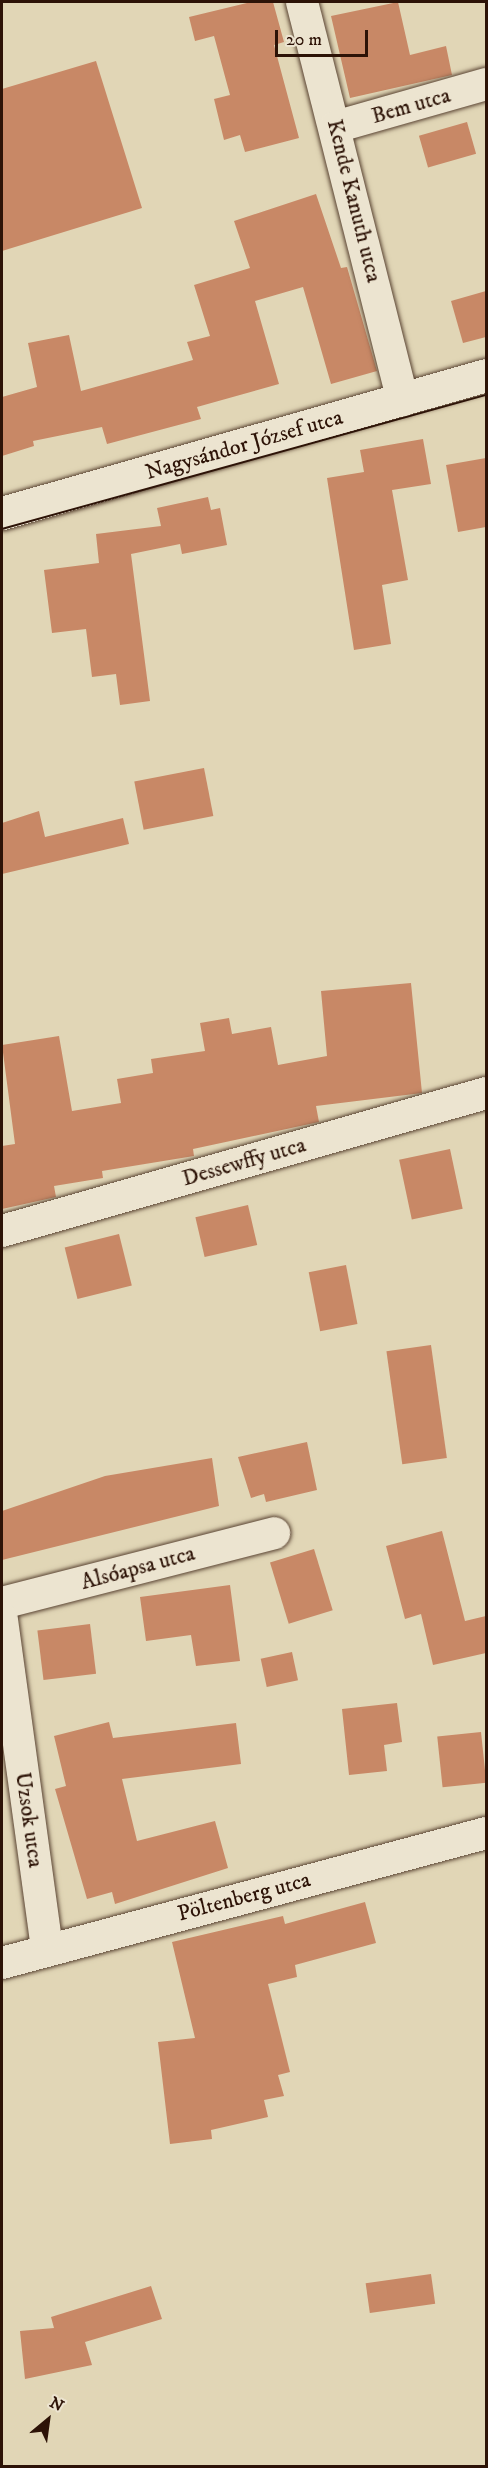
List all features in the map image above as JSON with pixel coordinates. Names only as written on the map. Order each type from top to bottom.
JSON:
[{"type":"street","name":"Kende Kanuth utca","points":[[302,2],[404,400]]},
{"type":"street","name":"Bem utca","points":[[335,127],[486,84]]},
{"type":"street","name":"Nagysándor József utca","points":[[2,513],[486,375]]},
{"type":"street","name":"Dessewffy utca","points":[[2,1231],[486,1094]]},
{"type":"street","name":"Alsóapsa utca","points":[[2,1603],[274,1533]]},
{"type":"street","name":"Uzsok utca","points":[[2,1620],[47,1949]]},
{"type":"street","name":"Pöltenberg utca","points":[[2,1963],[47,1949],[486,1833]]},
{"type":"building","points":[[251,2],[273,2],[284,42],[274,45],[299,138],[245,152],[240,135],[224,140],[214,99],[230,95],[214,36],[195,41],[189,17]]},
{"type":"building","points":[[398,2],[410,55],[446,46],[452,75],[350,98],[331,16]]},
{"type":"building","points":[[96,61],[142,208],[2,251],[2,89]]},
{"type":"building","points":[[467,122],[476,154],[428,168],[419,136]]},
{"type":"building","points":[[316,194],[341,268],[347,267],[377,371],[331,384],[303,287],[255,301],[279,384],[197,407],[201,419],[107,444],[102,427],[33,441],[34,446],[2,456],[2,397],[37,387],[28,343],[69,335],[81,391],[193,360],[187,342],[210,336],[194,285],[250,268],[234,221]]},
{"type":"building","points":[[486,291],[486,337],[463,343],[451,301]]},
{"type":"building","points":[[423,439],[431,484],[392,490],[408,580],[382,585],[391,644],[354,650],[327,478],[364,472],[360,450]]},
{"type":"building","points":[[486,458],[486,527],[458,532],[446,465]]},
{"type":"building","points":[[208,497],[211,510],[220,508],[227,545],[182,554],[180,544],[131,554],[150,701],[120,705],[116,674],[92,677],[86,629],[52,633],[44,570],[99,563],[96,534],[161,526],[157,508]]},
{"type":"building","points":[[204,768],[213,816],[144,830],[134,782]]},
{"type":"building","points":[[39,811],[45,837],[123,818],[129,844],[2,874],[2,823]]},
{"type":"building","points":[[411,983],[422,1093],[316,1106],[319,1122],[193,1149],[194,1156],[102,1171],[103,1178],[54,1186],[56,1197],[2,1209],[2,1146],[15,1144],[2,1045],[59,1036],[72,1111],[121,1103],[117,1079],[153,1073],[151,1059],[205,1051],[200,1023],[229,1018],[232,1034],[271,1027],[278,1065],[327,1056],[321,991]]},
{"type":"building","points":[[450,1149],[463,1209],[412,1219],[399,1160]]},
{"type":"building","points":[[248,1205],[257,1245],[205,1257],[195,1217]]},
{"type":"building","points":[[119,1234],[132,1285],[77,1299],[65,1248]]},
{"type":"building","points":[[346,1265],[357,1324],[320,1331],[309,1272]]},
{"type":"building","points":[[431,1345],[447,1458],[402,1464],[386,1351]]},
{"type":"building","points":[[307,1442],[317,1490],[266,1502],[264,1494],[251,1498],[238,1457]]},
{"type":"building","points":[[212,1458],[219,1506],[2,1560],[2,1511],[105,1476]]},
{"type":"building","points":[[442,1531],[465,1621],[486,1616],[486,1653],[433,1665],[421,1614],[405,1619],[386,1546]]},
{"type":"building","points":[[314,1549],[333,1610],[289,1624],[270,1562]]},
{"type":"building","points":[[230,1585],[240,1661],[196,1666],[191,1635],[146,1641],[140,1597]]},
{"type":"building","points":[[90,1624],[96,1674],[43,1680],[37,1630]]},
{"type":"building","points":[[292,1652],[298,1680],[267,1687],[261,1659]]},
{"type":"building","points":[[397,1703],[402,1742],[384,1745],[387,1771],[349,1775],[342,1709]]},
{"type":"building","points":[[109,1722],[113,1738],[236,1723],[241,1764],[122,1779],[137,1841],[215,1821],[228,1868],[115,1904],[112,1892],[87,1899],[55,1789],[66,1786],[54,1736]]},
{"type":"building","points":[[481,1732],[486,1783],[443,1787],[437,1737]]},
{"type":"building","points":[[365,1902],[376,1943],[295,1965],[297,1977],[268,1984],[290,2072],[278,2075],[284,2096],[264,2100],[268,2117],[211,2130],[212,2139],[170,2144],[158,2042],[195,2038],[172,1942],[283,1916],[285,1924]]},
{"type":"building","points":[[431,2274],[435,2304],[370,2313],[366,2283]]},
{"type":"building","points":[[151,2286],[162,2319],[85,2342],[92,2365],[25,2379],[20,2331],[54,2328],[51,2317]]},
{"type":"tram line","points":[[2,529],[486,395]]}]
